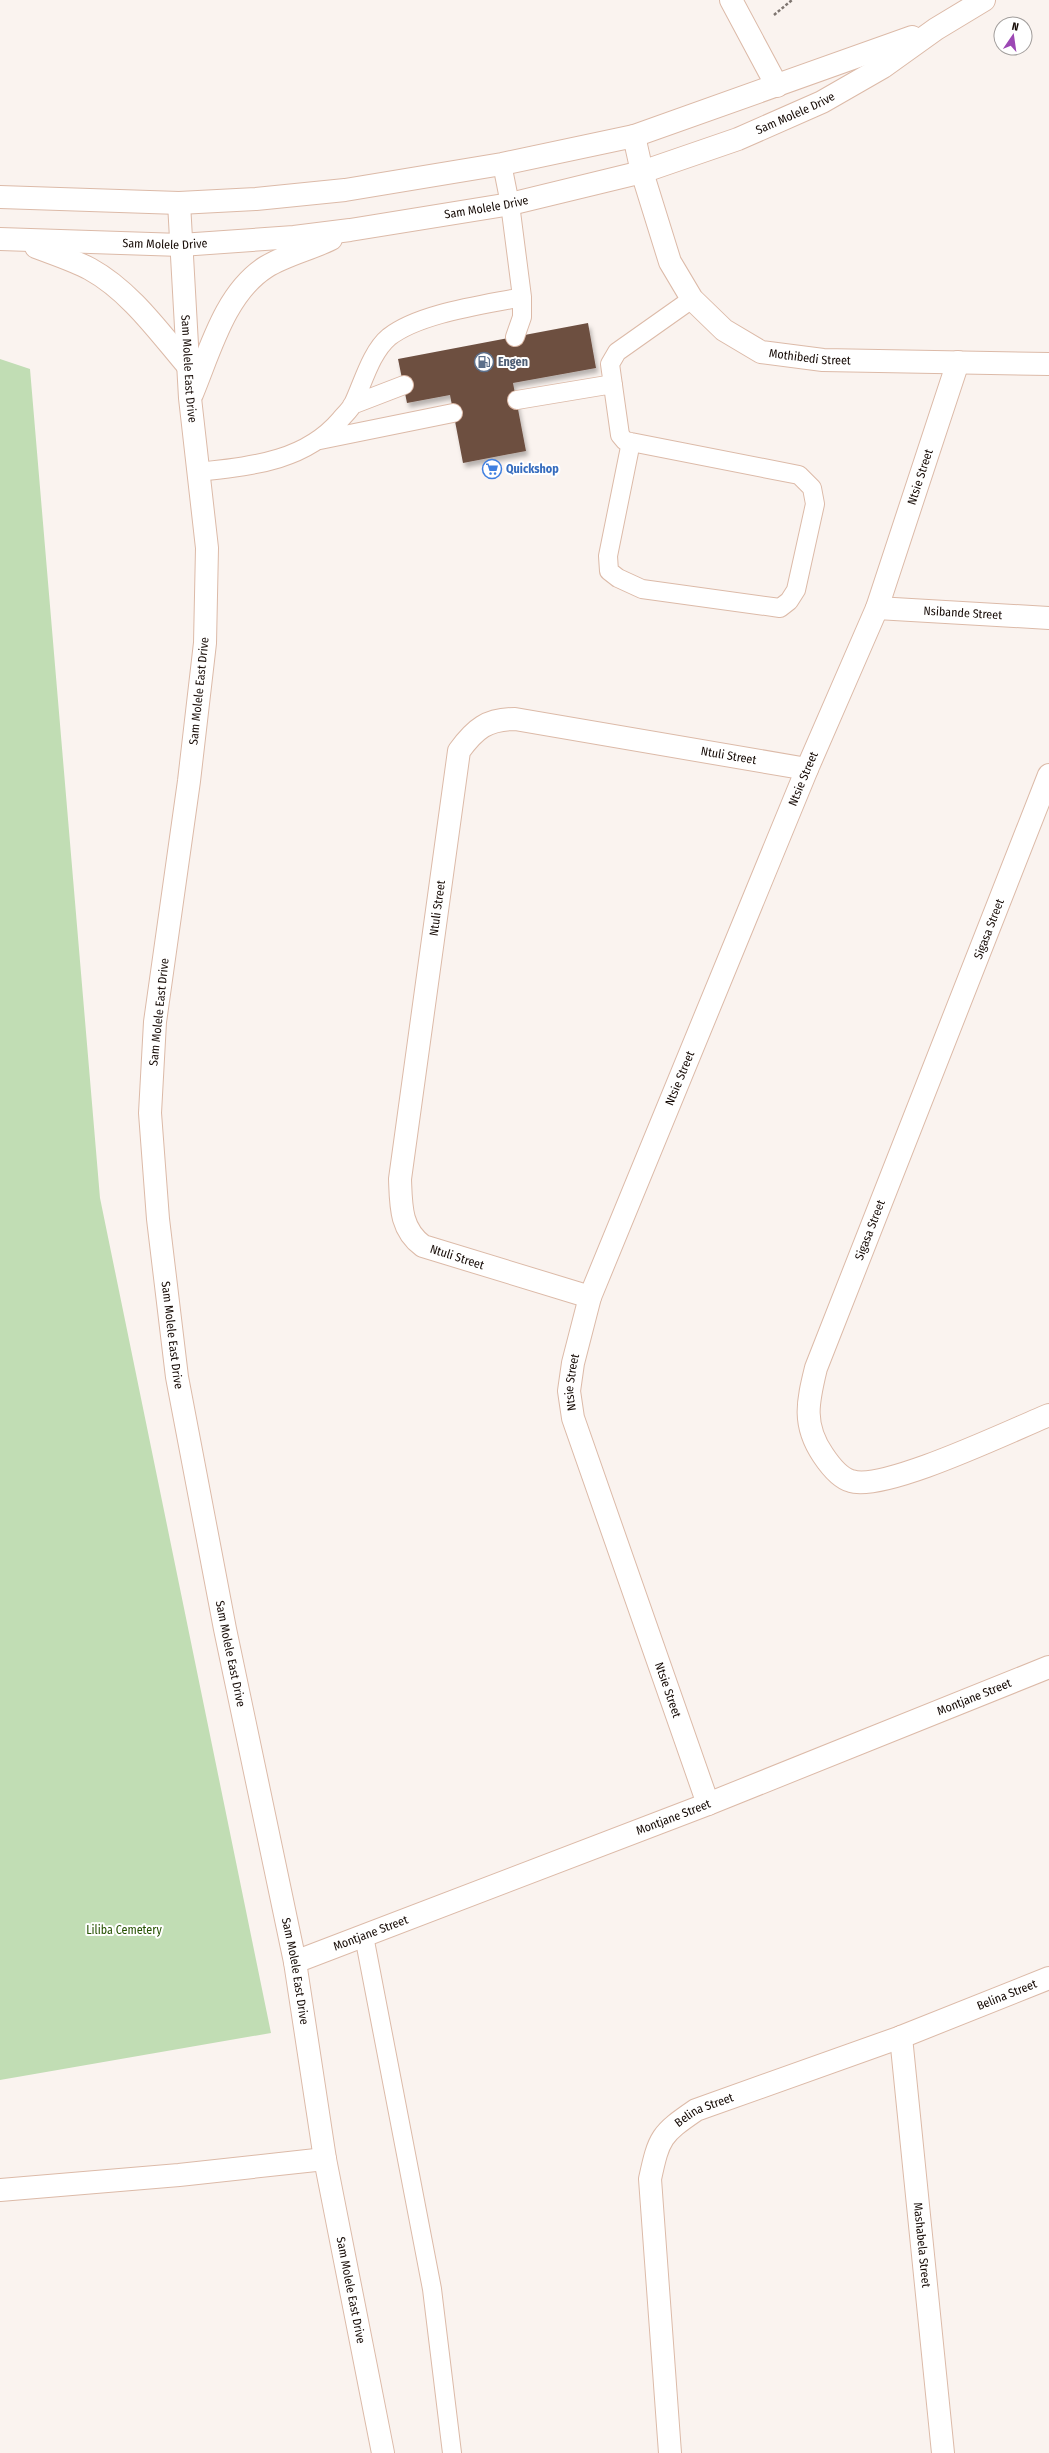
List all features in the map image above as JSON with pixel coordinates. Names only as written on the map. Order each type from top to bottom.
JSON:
[{"type":"street","points":[[731,0],[777,86]]},
{"type":"street","name":"Sam Molele Drive","points":[[9,240],[181,245],[350,230],[510,204],[642,172],[738,139],[822,102],[883,67],[936,29],[984,0]]},
{"type":"street","name":"Sam Molele Drive","points":[[0,197],[179,203],[256,199],[345,190],[502,164],[634,136],[936,29]]},
{"type":"street","name":"Mothibedi Street","points":[[634,136],[642,172],[670,262],[692,299],[724,330],[760,352],[822,360],[1049,364]]},
{"type":"street","name":"Sam Molele East Drive","points":[[179,203],[190,398],[207,548],[205,643],[188,789],[155,1022],[150,1114],[158,1219],[177,1377],[225,1629],[295,1962],[325,2159],[383,2453]]},
{"type":"street","points":[[190,398],[226,315],[247,283],[267,266],[350,230]]},
{"type":"street","points":[[9,240],[66,258],[106,279],[144,315],[188,366]]},
{"type":"street","name":"Ntsie Street","points":[[708,1804],[573,1418],[569,1391],[573,1363],[590,1298],[807,769],[877,608],[958,362]]},
{"type":"street","name":"Nsibande Street","points":[[877,608],[1049,618]]},
{"type":"street","name":"Ntuli Street","points":[[590,1298],[433,1251],[413,1238],[405,1226],[402,1214],[400,1178],[459,751],[472,733],[488,723],[502,719],[515,718],[807,769]]},
{"type":"street","name":"Sigasa Street","points":[[1049,775],[816,1368],[808,1400],[809,1425],[816,1445],[829,1465],[851,1481],[864,1482],[903,1475],[1049,1415]]},
{"type":"street","name":"Montjane Street","points":[[295,1962],[708,1804],[1049,1667]]},
{"type":"street","name":"Belina Street","points":[[670,2453],[650,2179],[656,2148],[669,2128],[696,2110],[901,2037],[1049,1978]]},
{"type":"street","name":"Mashabela Street","points":[[901,2037],[942,2453]]},
{"type":"street","points":[[0,2190],[179,2175],[325,2159]]},
{"type":"lane","points":[[502,164],[510,204],[522,297],[522,317],[515,337]]},
{"type":"lane","points":[[198,472],[268,462],[305,449],[332,429],[352,406],[375,356],[388,338],[406,326],[432,317],[522,297]]},
{"type":"lane","points":[[631,442],[608,556],[609,571],[618,578],[642,589],[780,608],[789,600],[796,590],[815,504],[812,488],[799,475],[631,442],[625,441],[620,434],[610,364],[617,352],[692,299]]},
{"type":"lane","points":[[517,400],[613,384]]},
{"type":"lane","points":[[352,406],[404,385]]},
{"type":"lane","points":[[315,441],[453,413]]},
{"type":"lane","points":[[364,1936],[432,2289],[452,2453]]},
{"type":"green space","name":"Liliba Cemetery","points":[[0,359],[30,369],[100,1198],[271,2033],[0,2080]]},
{"type":"building","points":[[588,323],[596,368],[513,383],[526,451],[463,463],[450,395],[407,403],[398,359]]},
{"type":"place","name":"Engen","points":[[484,362]]},
{"type":"place","name":"Quickshop","points":[[492,469]]}]
